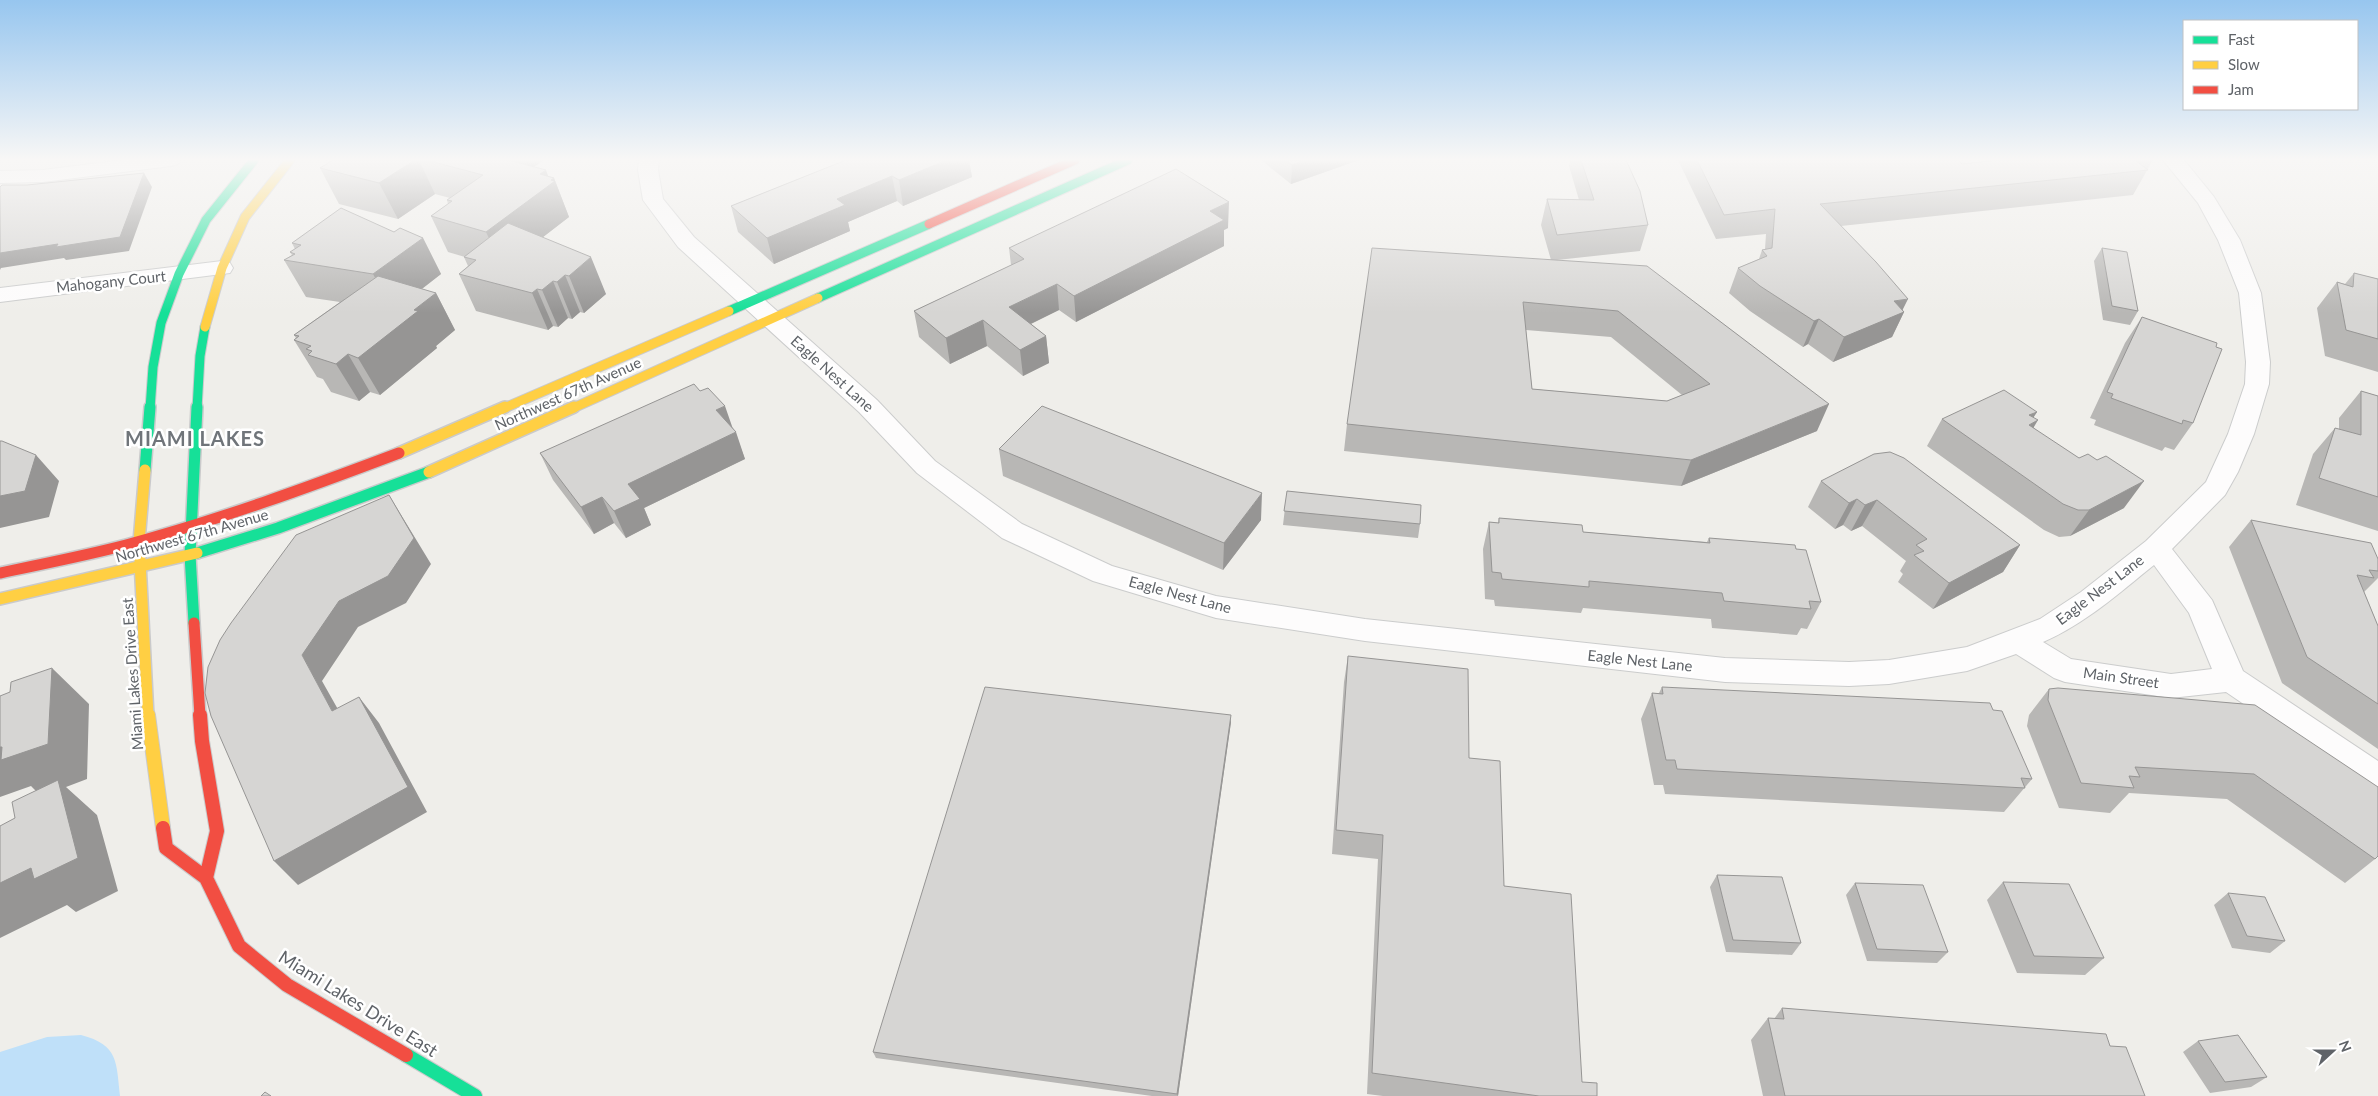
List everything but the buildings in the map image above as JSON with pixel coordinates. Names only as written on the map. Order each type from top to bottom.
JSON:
[{"type":"main road","name":"Miami Lakes Drive East","points":[[213,211],[206,220],[179,274],[161,323],[153,367],[139,542],[148,721],[166,848],[206,878],[239,946],[252,957],[287,985],[475,1096]]},
{"type":"main road","points":[[206,878],[217,832],[202,741],[190,555],[200,356],[207,314],[222,268],[245,217],[250,211]]},
{"type":"main road","name":"Northwest 67th Avenue","points":[[0,573],[139,542],[190,527],[348,473],[439,437],[958,211]]},
{"type":"main road","name":"Northwest 67th Avenue","points":[[0,599],[141,568],[190,555],[278,528],[424,474],[1014,211]]},
{"type":"street","name":"Eagle Nest Lane","points":[[662,211],[686,242],[868,406],[926,467],[1012,531],[1103,574],[1216,607],[1365,630],[1725,670],[1849,674],[1889,672],[1967,658],[2018,641],[2050,627],[2091,600],[2156,548],[2216,488],[2225,472],[2250,413],[2257,384],[2258,369],[2250,293],[2229,240],[2213,211]]},
{"type":"street","name":"Mahogany Court","points":[[0,295],[222,268]]},
{"type":"street","points":[[2156,548],[2202,608],[2231,679],[2378,778]]},
{"type":"street","name":"Main Street","points":[[2018,641],[2066,670],[2171,686],[2231,679]]},
{"type":"water","points":[[81,1035],[103,1044],[113,1056],[118,1074],[120,1096],[0,1096],[0,1052],[47,1037]]},
{"type":"traffic: fast","points":[[145,470],[153,367],[161,323],[179,274],[206,220],[213,211]]},
{"type":"traffic: fast","points":[[818,298],[1013,211]]},
{"type":"traffic: fast","points":[[729,311],[929,224]]},
{"type":"traffic: fast","points":[[194,623],[190,555],[200,356],[205,327]]},
{"type":"traffic: fast","points":[[197,553],[278,528],[429,472]]},
{"type":"traffic: fast","points":[[406,1055],[475,1096]]},
{"type":"traffic: slow","points":[[205,327],[222,268],[245,217],[250,211]]},
{"type":"traffic: slow","points":[[429,472],[818,298]]},
{"type":"traffic: slow","points":[[399,453],[729,311]]},
{"type":"traffic: slow","points":[[145,470],[139,542],[148,721],[163,828]]},
{"type":"traffic: slow","points":[[0,599],[197,553]]},
{"type":"traffic: jam","points":[[929,224],[958,211]]},
{"type":"traffic: jam","points":[[0,573],[94,553],[195,525],[399,453]]},
{"type":"traffic: jam","points":[[194,623],[202,741],[217,831],[206,878]]},
{"type":"traffic: jam","points":[[163,828],[166,848],[206,878],[239,946],[287,985],[406,1055]]},
{"type":"district","name":"MIAMI LAKES","points":[[195,439]]}]
